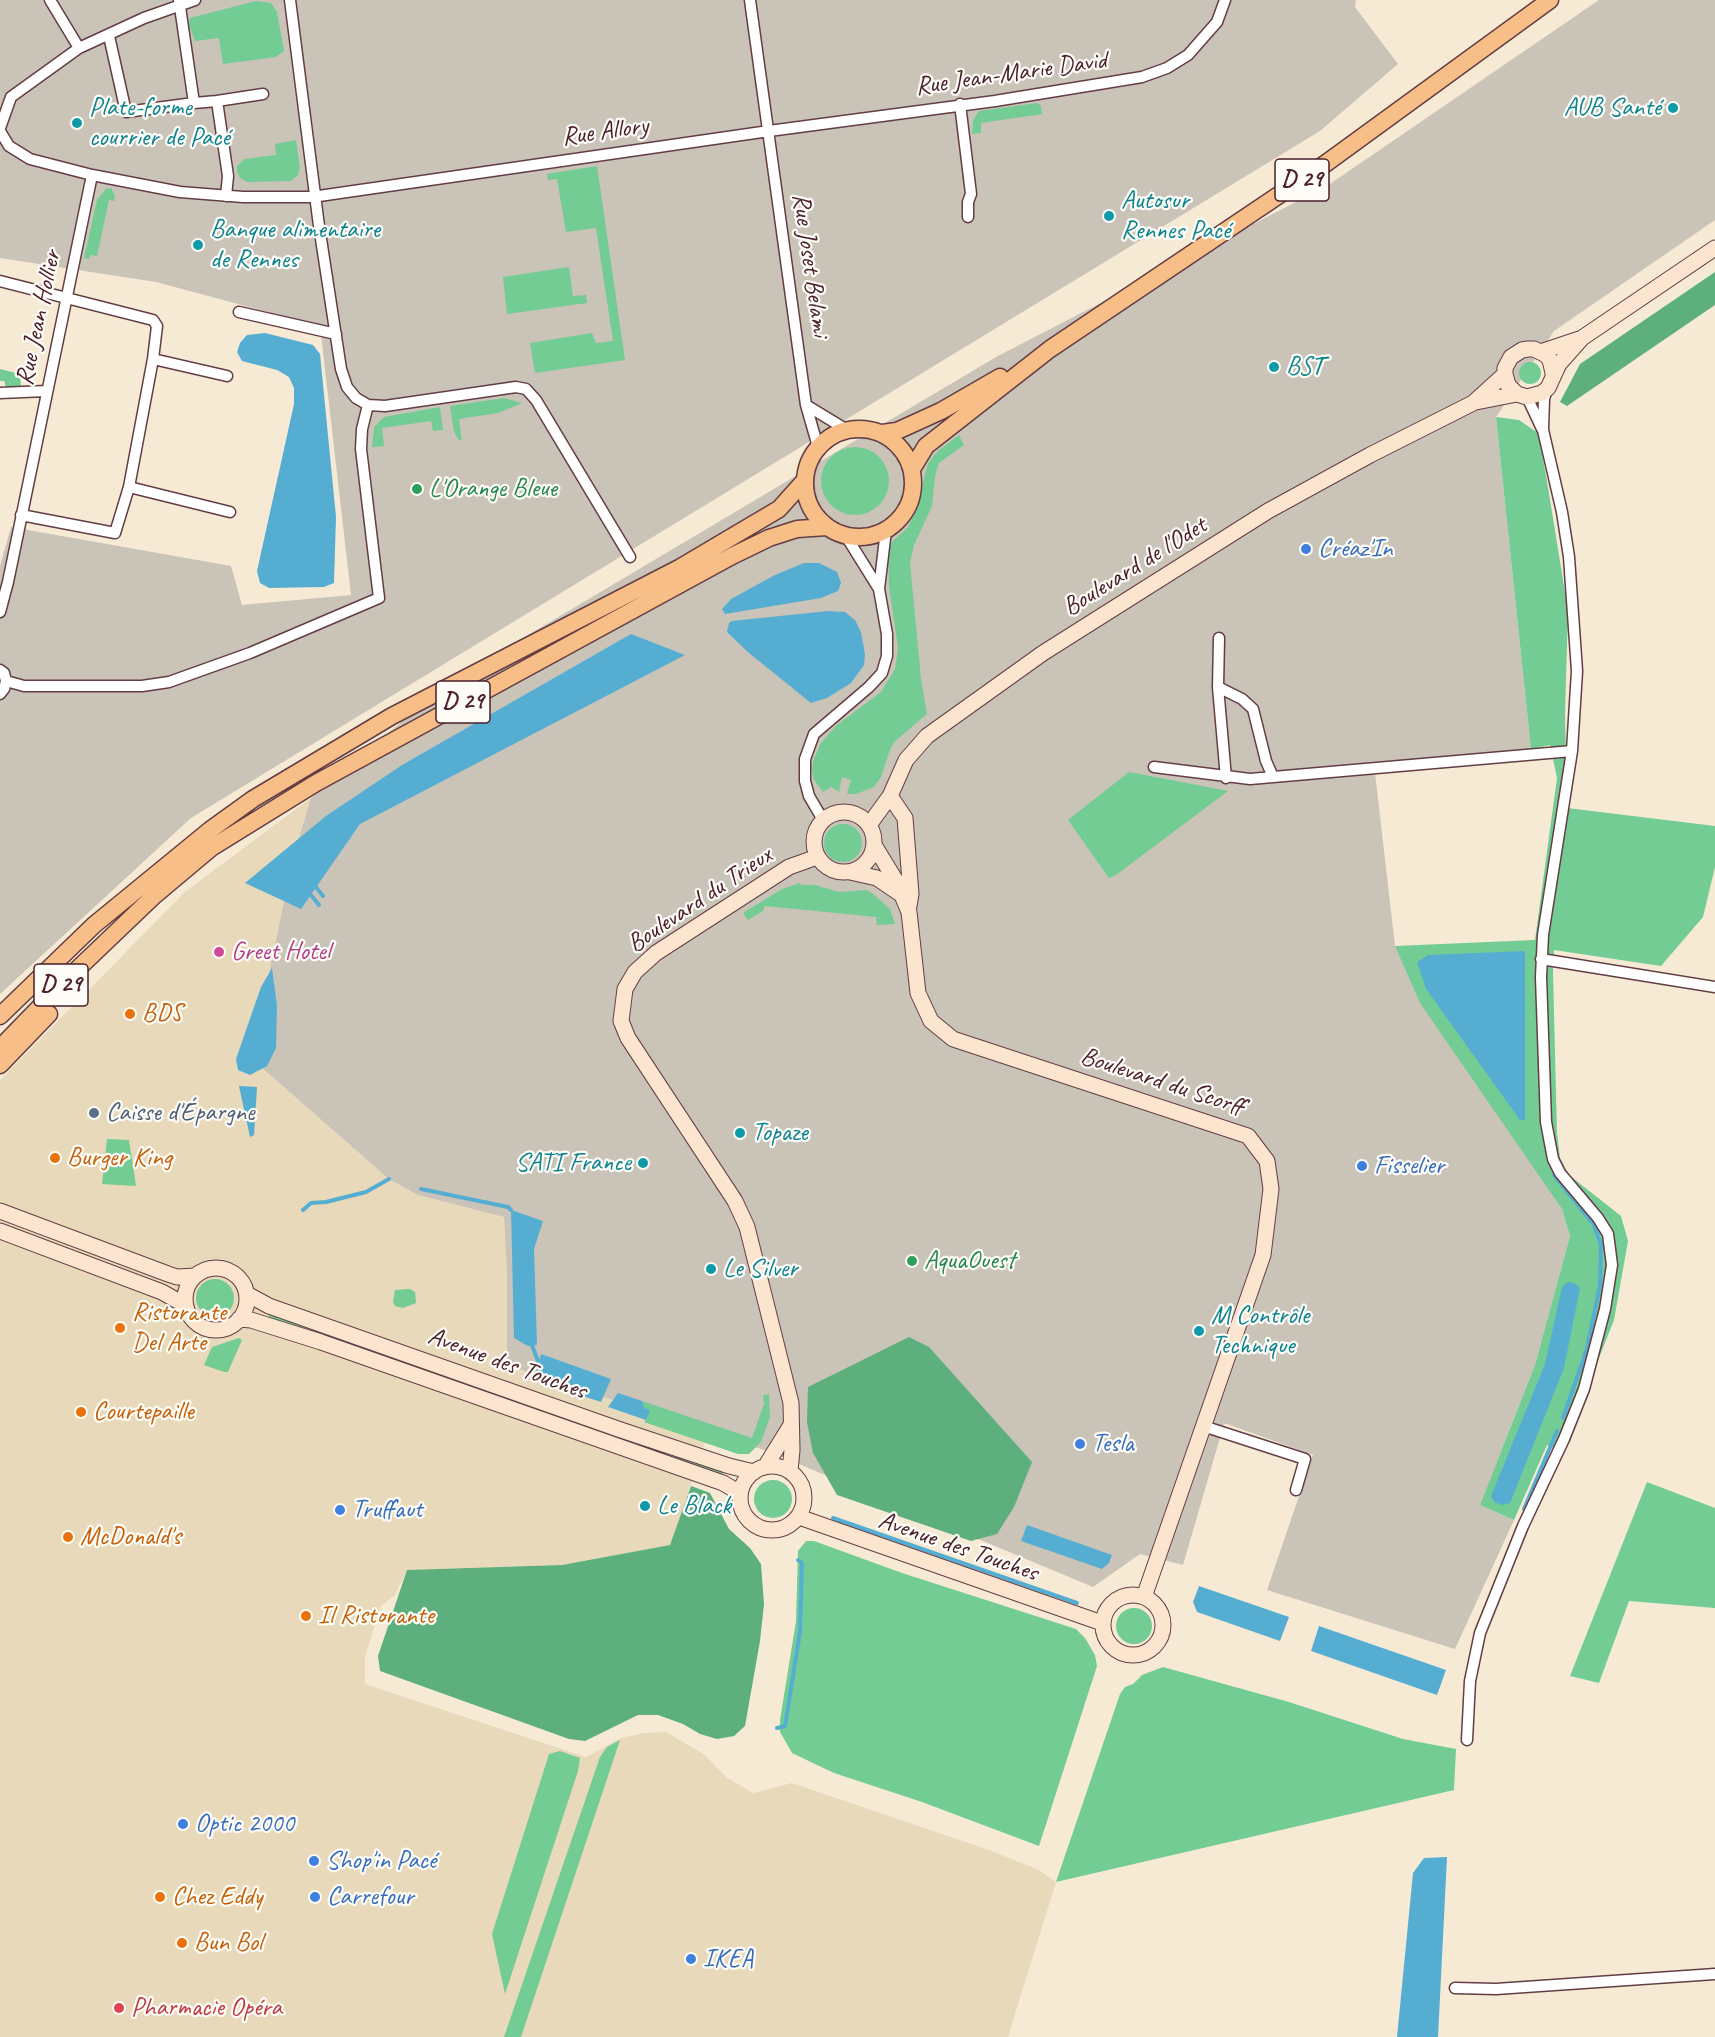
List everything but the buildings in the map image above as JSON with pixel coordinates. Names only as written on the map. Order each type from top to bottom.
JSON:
[{"type":"main road","name":"D 29","points":[[912,469],[926,446],[1050,349],[1325,164],[1550,0]]},
{"type":"main road","name":"D 29","points":[[882,434],[897,431],[941,411],[1050,349]]},
{"type":"main road","points":[[868,429],[882,434],[894,441],[903,451],[912,469],[913,485],[907,508],[898,521],[885,530],[860,537],[846,536],[827,526],[816,516],[809,504],[805,480],[807,466],[818,447],[828,438],[847,430],[868,429]]},
{"type":"main road","name":"D 29","points":[[0,1035],[101,932],[135,892],[210,830],[254,799],[392,716],[681,567],[779,509],[805,480]]},
{"type":"main road","name":"D 29","points":[[0,1048],[66,980],[178,874],[211,848],[316,783],[732,556],[769,538],[788,532],[827,526]]},
{"type":"main road","points":[[0,1016],[94,925],[135,892]]},
{"type":"main road","points":[[0,1065],[75,986],[125,925]]},
{"type":"street","points":[[50,0],[79,48]]},
{"type":"street","points":[[0,129],[11,97],[79,48],[179,2],[195,0]]},
{"type":"street","points":[[290,0],[341,369],[347,387],[356,398],[368,405],[385,406],[516,387],[526,389],[536,400],[630,557]]},
{"type":"street","points":[[750,0],[769,131]]},
{"type":"street","name":"Rue Jean-Marie David","points":[[769,131],[995,101],[1142,77],[1167,68],[1188,55],[1217,22],[1225,0]]},
{"type":"street","points":[[179,2],[194,103]]},
{"type":"street","points":[[109,36],[126,112],[263,94]]},
{"type":"street","points":[[217,100],[228,176],[226,196]]},
{"type":"street","points":[[960,104],[971,194],[968,202],[968,217]]},
{"type":"street","name":"Rue Allory","points":[[0,129],[9,146],[30,159],[92,175],[180,192],[226,196],[317,196],[769,131]]},
{"type":"street","name":"Rue Joset Belami","points":[[769,131],[806,405],[818,447]]},
{"type":"street","name":"Rue Jean Hollier","points":[[0,612],[4,582],[21,515],[92,175]]},
{"type":"street","name":"Boulevard de l'Odet","points":[[1473,403],[1522,395],[1534,396],[1548,388],[1553,373],[1567,353],[1582,338],[1715,248]]},
{"type":"street","points":[[0,281],[153,320],[157,326],[129,487],[115,533],[21,515]]},
{"type":"street","points":[[239,312],[336,334]]},
{"type":"street","name":"Boulevard de l'Odet","points":[[869,825],[890,796],[906,760],[927,736],[1043,653],[1268,511],[1370,455],[1473,403],[1505,374],[1508,362],[1516,353],[1528,349],[1540,352],[1582,338]]},
{"type":"street","points":[[1540,352],[1550,360],[1553,373]]},
{"type":"street","points":[[153,359],[227,376]]},
{"type":"street","points":[[1505,374],[1508,385],[1522,395],[1543,430]]},
{"type":"street","points":[[1467,1740],[1470,1681],[1480,1633],[1523,1526],[1577,1408],[1596,1349],[1611,1281],[1612,1265],[1608,1234],[1598,1218],[1560,1173],[1553,1159],[1548,1140],[1545,1111],[1543,935],[1572,751],[1577,671],[1569,556],[1562,512],[1543,430],[1544,399],[1548,388]]},
{"type":"street","points":[[0,393],[46,391]]},
{"type":"street","points":[[6,681],[24,686],[142,686],[169,682],[250,653],[379,598],[361,449],[362,429],[368,405]]},
{"type":"street","points":[[806,405],[847,430]]},
{"type":"street","points":[[129,487],[230,512]]},
{"type":"street","points":[[823,820],[809,796],[805,781],[805,759],[814,734],[882,673],[887,656],[887,634],[879,589],[885,530]]},
{"type":"street","points":[[846,536],[879,589]]},
{"type":"street","points":[[1219,638],[1218,687],[1226,778]]},
{"type":"street","points":[[0,670],[4,673],[6,681],[0,694]]},
{"type":"street","points":[[1218,687],[1242,699],[1253,709],[1266,761],[1273,777]]},
{"type":"street","points":[[1154,767],[1226,778],[1250,779],[1572,751]]},
{"type":"street","points":[[849,872],[866,863],[874,845],[873,834],[869,825],[852,813],[831,814],[816,829],[813,839],[817,857],[823,865],[831,870],[877,878],[905,902],[910,894],[905,818],[890,796]]},
{"type":"street","name":"Boulevard du Scorff","points":[[874,845],[896,881],[912,921],[918,993],[931,1021],[953,1039],[1248,1136],[1267,1161],[1271,1189],[1263,1255],[1144,1597]]},
{"type":"street","name":"Boulevard du Trieux","points":[[790,1471],[791,1404],[747,1227],[735,1201],[628,1038],[621,1021],[625,989],[635,972],[656,953],[789,867],[817,857]]},
{"type":"street","points":[[1542,959],[1715,987]]},
{"type":"street","points":[[0,1211],[177,1277],[195,1276],[213,1268],[227,1270],[240,1279],[247,1294],[246,1308],[239,1319],[226,1329],[209,1329],[195,1323],[187,1312],[185,1292],[195,1276]]},
{"type":"street","points":[[0,1231],[162,1292],[185,1305]]},
{"type":"street","name":"Avenue des Touches","points":[[247,1294],[283,1311],[618,1429],[729,1466],[759,1469]]},
{"type":"street","name":"Avenue des Touches","points":[[239,1319],[251,1320],[332,1346],[723,1483],[740,1492]]},
{"type":"street","points":[[759,1469],[778,1467],[790,1471],[799,1480],[804,1491],[804,1504],[799,1517],[784,1528],[772,1531],[760,1528],[745,1516],[740,1505],[740,1492],[745,1481],[759,1469],[792,1422]]},
{"type":"street","points":[[1203,1426],[1305,1459],[1296,1490]]},
{"type":"street","name":"Avenue des Touches","points":[[799,1517],[1102,1623]]},
{"type":"street","points":[[1135,1595],[1144,1597],[1157,1606],[1164,1625],[1159,1641],[1150,1650],[1137,1656],[1130,1656],[1114,1649],[1107,1642],[1102,1623],[1107,1610],[1118,1599],[1135,1595]]},
{"type":"street","points":[[1455,1988],[1496,1989],[1715,1974]]},
{"type":"shaded area","points":[[0,0],[1356,0],[1355,7],[1398,64],[1320,131],[191,818],[0,994],[0,566],[11,527],[231,566],[242,605],[351,595],[320,326],[156,282],[0,258]]},
{"type":"shaded area","points":[[1599,0],[1715,0],[1715,220],[1554,331],[1496,417],[1531,749],[1374,764],[1395,946],[1562,1209],[1570,1236],[1535,1365],[1480,1505],[1514,1520],[1455,1649],[1267,1590],[1313,1455],[1227,1424],[1224,1424],[1183,1565],[1140,1554],[1093,1587],[770,1452],[507,1365],[507,1273],[504,1217],[418,1195],[389,1179],[251,1058],[295,851],[311,798],[449,682],[996,357],[1327,186]]},
{"type":"shaded area","points":[[311,798],[295,851],[418,1195],[504,1217],[507,1273],[708,1432],[671,1545],[562,1565],[407,1570],[395,1595],[381,1606],[365,1656],[365,1684],[586,1757],[621,1738],[644,1733],[666,1732],[705,1755],[726,1777],[753,1793],[792,1783],[989,1850],[1039,1870],[1056,1882],[1008,2037],[0,2037],[0,1080],[186,891]]},
{"type":"green space","points":[[256,1],[271,3],[277,12],[284,51],[276,57],[223,64],[219,38],[195,41],[189,25],[190,18]]},
{"type":"green space","points":[[1037,103],[1041,106],[1042,114],[981,123],[981,133],[972,134],[973,120],[979,111]]},
{"type":"green space","points":[[296,140],[300,168],[298,175],[291,181],[247,182],[240,178],[237,166],[245,159],[276,155],[275,144]]},
{"type":"green space","points":[[597,166],[625,360],[535,373],[530,343],[592,333],[596,343],[613,341],[596,228],[566,232],[557,179],[548,180],[547,174]]},
{"type":"green space","points":[[111,188],[115,196],[114,201],[109,200],[97,256],[90,255],[89,259],[84,258],[97,200],[106,189]]},
{"type":"green space","points":[[569,267],[573,296],[586,295],[587,303],[507,314],[503,277]]},
{"type":"green space","points":[[1715,272],[1715,305],[1567,406],[1560,402],[1580,364]]},
{"type":"green space","points":[[1530,362],[1538,365],[1541,373],[1538,381],[1530,384],[1522,381],[1519,373],[1522,365]]},
{"type":"green space","points":[[0,369],[20,374],[21,387],[6,387],[4,381],[0,381]]},
{"type":"green space","points":[[504,398],[522,403],[498,413],[459,419],[462,441],[458,439],[454,432],[450,406]]},
{"type":"green space","points":[[440,407],[443,430],[433,431],[431,421],[382,428],[384,446],[372,447],[374,427],[384,417]]},
{"type":"green space","points":[[1496,417],[1519,420],[1538,433],[1547,481],[1568,611],[1565,714],[1567,808],[1715,826],[1715,867],[1703,917],[1661,966],[1554,950],[1557,1133],[1560,1158],[1569,1175],[1621,1216],[1628,1241],[1614,1320],[1562,1452],[1547,1445],[1514,1520],[1480,1505],[1535,1365],[1570,1236],[1562,1209],[1420,1003],[1395,946],[1535,940],[1557,778],[1550,745],[1531,749]]},
{"type":"green space","points":[[959,435],[964,445],[939,463],[935,476],[932,506],[914,545],[910,563],[921,679],[927,714],[894,742],[881,777],[874,787],[856,794],[847,794],[851,780],[842,777],[839,792],[831,787],[823,792],[814,780],[812,771],[813,761],[821,743],[837,725],[881,692],[895,669],[898,648],[889,586],[890,544],[908,527],[916,511],[928,463],[938,451]]},
{"type":"green space","points":[[862,447],[874,453],[883,462],[889,474],[887,494],[879,505],[862,515],[848,515],[831,505],[823,494],[821,474],[831,457],[842,449]]},
{"type":"green space","points":[[1129,772],[1228,791],[1109,878],[1068,820]]},
{"type":"green space","points":[[843,824],[856,830],[862,843],[856,856],[843,862],[830,856],[824,843],[830,830]]},
{"type":"green space","points":[[800,883],[839,892],[866,890],[890,909],[895,924],[877,925],[876,917],[765,906],[763,911],[748,920],[743,913],[782,889]]},
{"type":"green space","points":[[107,1139],[129,1140],[136,1186],[102,1184]]},
{"type":"green space","points":[[215,1279],[228,1285],[234,1298],[228,1311],[215,1317],[202,1311],[196,1298],[202,1285]]},
{"type":"green space","points":[[410,1289],[415,1292],[416,1303],[403,1308],[395,1306],[393,1302],[395,1290]]},
{"type":"green space","points":[[270,1312],[724,1470],[722,1476],[268,1318]]},
{"type":"green space","points":[[909,1337],[929,1347],[1032,1462],[1014,1507],[997,1534],[971,1541],[837,1495],[813,1453],[807,1422],[808,1387]]},
{"type":"green space","points":[[239,1338],[242,1340],[228,1372],[204,1365],[212,1347]]},
{"type":"green space","points":[[769,1394],[770,1417],[761,1442],[749,1454],[738,1454],[644,1422],[646,1420],[642,1401],[752,1438],[764,1404],[763,1395]]},
{"type":"green space","points":[[773,1480],[786,1486],[792,1499],[786,1512],[773,1518],[760,1512],[754,1499],[760,1486]]},
{"type":"green space","points":[[1647,1482],[1715,1508],[1715,1608],[1629,1601],[1599,1683],[1570,1676]]},
{"type":"green space","points":[[691,1486],[710,1493],[729,1529],[750,1548],[761,1564],[764,1604],[760,1641],[745,1726],[734,1736],[717,1739],[658,1715],[638,1715],[585,1741],[569,1739],[380,1671],[378,1656],[407,1570],[562,1565],[670,1545]]},
{"type":"green space","points":[[806,1541],[814,1541],[902,1573],[1076,1629],[1085,1638],[1095,1655],[1097,1666],[1039,1846],[922,1802],[834,1773],[792,1753],[780,1732],[780,1720],[796,1621],[798,1551]]},
{"type":"green space","points":[[1134,1608],[1147,1613],[1152,1626],[1147,1639],[1134,1644],[1121,1639],[1116,1626],[1121,1613]]},
{"type":"green space","points":[[1163,1667],[1289,1702],[1403,1739],[1456,1749],[1454,1790],[1056,1882],[1120,1694],[1125,1687],[1133,1684],[1142,1675]]},
{"type":"green space","points":[[620,1740],[521,2037],[504,2037],[600,1757],[607,1747]]},
{"type":"green space","points":[[560,1751],[580,1758],[578,1771],[505,1994],[492,1934],[549,1754]]},
{"type":"water","points":[[265,333],[313,345],[320,354],[336,517],[334,583],[324,587],[269,588],[260,583],[257,571],[294,404],[294,388],[289,377],[277,370],[242,361],[237,352],[240,343],[247,335]]},
{"type":"water","points":[[804,563],[819,563],[837,572],[841,583],[838,591],[821,598],[725,614],[722,609],[731,599],[775,575]]},
{"type":"water","points":[[828,611],[845,612],[855,620],[861,632],[865,654],[864,665],[851,683],[827,698],[811,703],[749,653],[727,632],[729,623],[732,621]]},
{"type":"water","points":[[631,634],[685,655],[360,824],[301,909],[245,883],[326,816],[402,765]]},
{"type":"water","points":[[1525,951],[1525,1120],[1520,1120],[1426,989],[1417,962],[1428,955]]},
{"type":"water","points":[[272,968],[277,1006],[276,1048],[267,1066],[250,1075],[238,1070],[236,1059],[261,987]]},
{"type":"water","points":[[239,1086],[257,1087],[254,1135],[250,1137]]},
{"type":"water","points":[[511,1210],[543,1221],[534,1249],[537,1345],[528,1346],[514,1338]]},
{"type":"water","points":[[1568,1282],[1580,1288],[1564,1368],[1510,1503],[1502,1505],[1494,1502],[1491,1496],[1545,1364],[1562,1287]]},
{"type":"water","points":[[541,1354],[611,1379],[601,1402],[534,1380]]},
{"type":"water","points":[[618,1393],[642,1401],[644,1408],[650,1410],[646,1420],[608,1407]]},
{"type":"water","points":[[1027,1525],[1112,1555],[1109,1563],[1102,1569],[1021,1541]]},
{"type":"water","points":[[1199,1586],[1289,1617],[1280,1641],[1197,1612],[1193,1602]]},
{"type":"water","points":[[1319,1626],[1446,1670],[1437,1695],[1311,1651]]},
{"type":"water","points":[[1447,1857],[1438,2037],[1397,2037],[1413,1873],[1424,1858]]},
{"type":"waterway","points":[[315,886],[323,896]]},
{"type":"waterway","points":[[311,895],[319,905]]},
{"type":"waterway","points":[[1554,1175],[1594,1225],[1601,1245],[1600,1285],[1587,1349],[1563,1418]]},
{"type":"waterway","points":[[303,1210],[311,1203],[326,1202],[366,1192],[389,1179]]},
{"type":"waterway","points":[[421,1189],[508,1207],[511,1210]]},
{"type":"waterway","points":[[532,1345],[539,1364]]},
{"type":"waterway","points":[[1524,1509],[1557,1431]]},
{"type":"waterway","points":[[833,1518],[1077,1603]]},
{"type":"waterway","points":[[777,1728],[785,1726],[800,1632],[802,1563],[798,1560]]},
{"type":"place","name":"AUB Santé","points":[[1673,108]]},
{"type":"place","name":"Plate-forme courrier de Pacé","points":[[77,123]]},
{"type":"place","name":"Autosur Rennes Pacé","points":[[1109,216]]},
{"type":"place","name":"Banque alimentaire de Rennes","points":[[198,245]]},
{"type":"place","name":"BST","points":[[1274,367]]},
{"type":"place","name":"L'Orange Bleue","points":[[417,489]]},
{"type":"place","name":"Créaz'In","points":[[1306,549]]},
{"type":"place","name":"Greet Hotel","points":[[219,952]]},
{"type":"place","name":"BDS","points":[[130,1014]]},
{"type":"place","name":"Caisse d'Épargne","points":[[94,1113]]},
{"type":"place","name":"Topaze","points":[[740,1133]]},
{"type":"place","name":"Burger King","points":[[55,1158]]},
{"type":"place","name":"SATI France","points":[[643,1163]]},
{"type":"place","name":"Fisselier","points":[[1362,1166]]},
{"type":"place","name":"AquaOuest","points":[[912,1261]]},
{"type":"place","name":"Le Silver","points":[[711,1269]]},
{"type":"place","name":"Ristorante Del Arte","points":[[120,1328]]},
{"type":"place","name":"M Contrôle Technique","points":[[1199,1331]]},
{"type":"place","name":"Courtepaille","points":[[81,1412]]},
{"type":"place","name":"Tesla","points":[[1080,1444]]},
{"type":"place","name":"Le Black","points":[[645,1506]]},
{"type":"place","name":"Truffaut","points":[[340,1510]]},
{"type":"place","name":"McDonald's","points":[[68,1537]]},
{"type":"place","name":"Il Ristorante","points":[[306,1616]]},
{"type":"place","name":"Optic 2000","points":[[183,1824]]},
{"type":"place","name":"Shop'in Pacé","points":[[314,1861]]},
{"type":"place","name":"Chez Eddy","points":[[160,1897]]},
{"type":"place","name":"Carrefour","points":[[315,1897]]},
{"type":"place","name":"Bun Bol","points":[[182,1943]]},
{"type":"place","name":"IKEA","points":[[691,1959]]},
{"type":"place","name":"Pharmacie Opéra","points":[[119,2008]]}]
